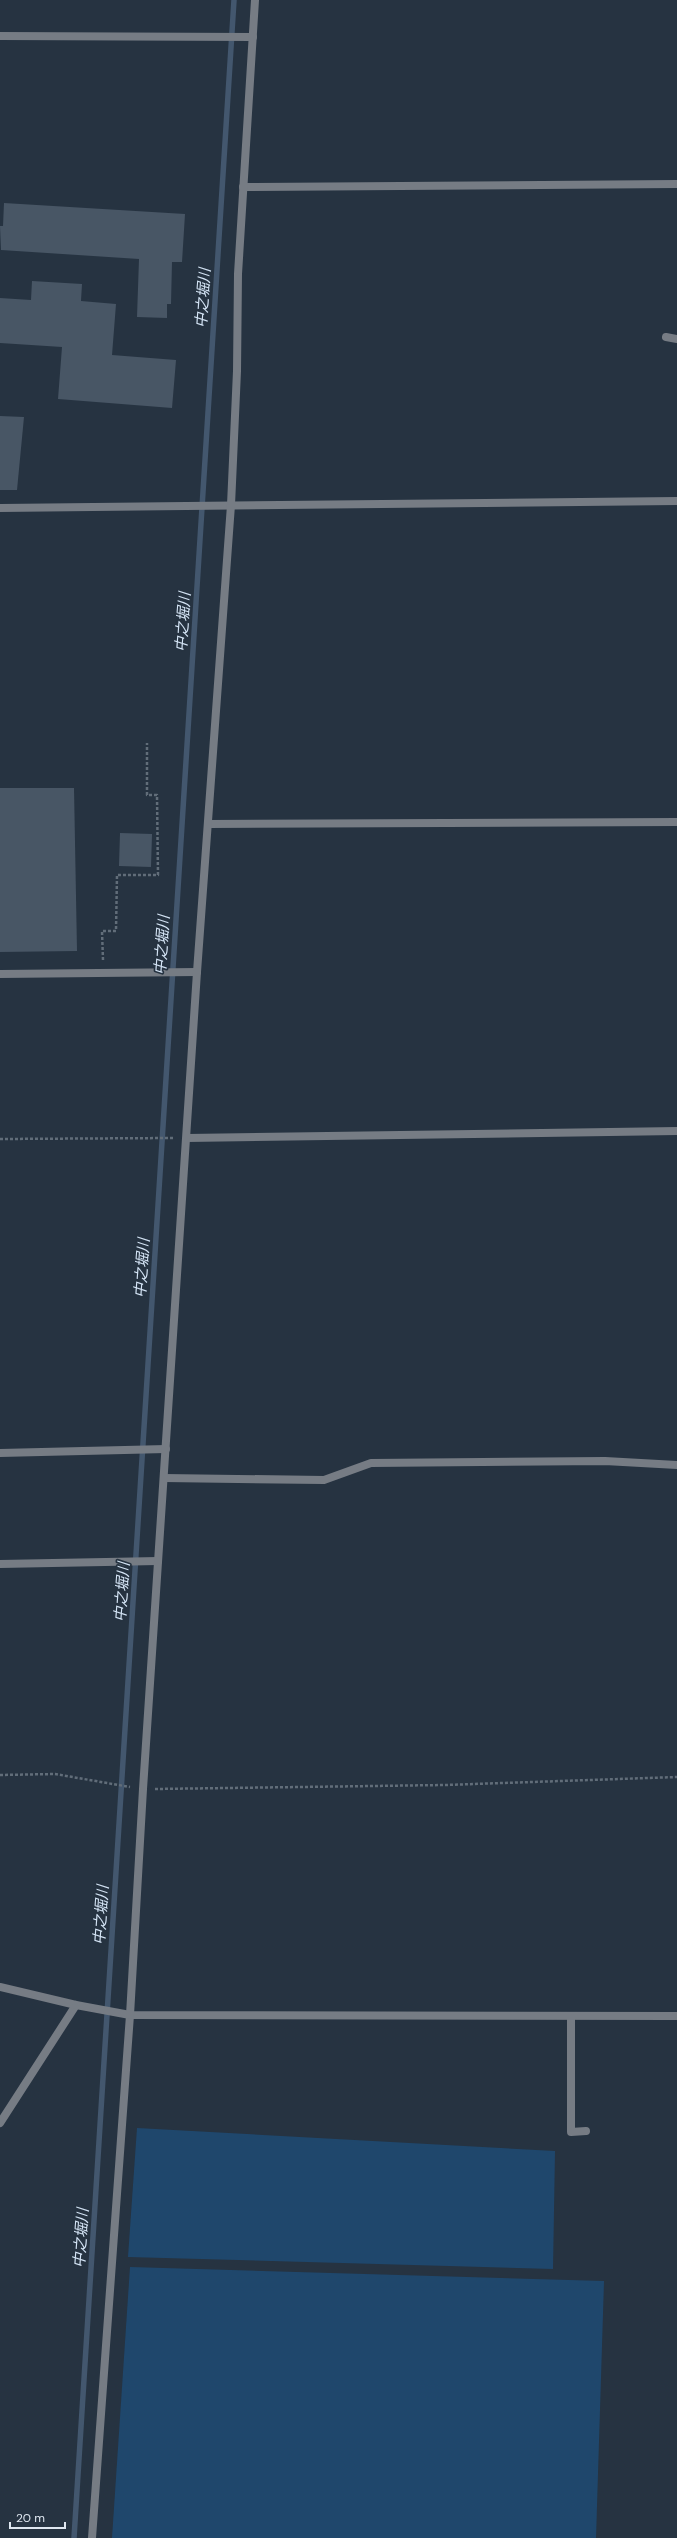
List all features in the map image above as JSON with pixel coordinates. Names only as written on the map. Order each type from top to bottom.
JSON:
[{"type":"street","points":[[92,2538],[130,2015],[143,1789],[197,972],[231,505],[237,371],[238,274],[255,0]]},
{"type":"street","points":[[0,36],[252,37]]},
{"type":"street","points":[[243,187],[677,184]]},
{"type":"street","points":[[666,337],[677,339]]},
{"type":"street","points":[[0,508],[677,501]]},
{"type":"street","points":[[208,824],[677,822]]},
{"type":"street","points":[[0,974],[197,972]]},
{"type":"street","points":[[187,1138],[677,1131]]},
{"type":"street","points":[[0,1453],[166,1449]]},
{"type":"street","points":[[164,1478],[324,1480],[371,1463],[605,1461],[677,1465]]},
{"type":"street","points":[[0,1564],[158,1561]]},
{"type":"street","points":[[0,1987],[76,2005],[130,2015],[677,2016]]},
{"type":"street","points":[[0,2124],[76,2005]]},
{"type":"street","points":[[571,2016],[571,2132],[586,2131]]},
{"type":"path","points":[[104,973],[102,931],[116,931],[117,875],[158,875],[157,795],[147,795],[148,742]]},
{"type":"path","points":[[0,1139],[187,1138]]},
{"type":"path","points":[[0,1775],[56,1774],[143,1789],[445,1785],[677,1777]]},
{"type":"shaded area","points":[[137,2128],[555,2151],[553,2269],[128,2257]]},
{"type":"shaded area","points":[[130,2267],[604,2281],[596,2538],[112,2538]]},
{"type":"building","points":[[4,203],[185,214],[182,262],[172,262],[171,304],[167,304],[167,318],[137,317],[139,259],[1,250],[0,226],[3,226]]},
{"type":"building","points":[[32,281],[82,284],[81,301],[116,304],[112,355],[176,360],[172,408],[58,399],[62,347],[0,343],[0,298],[31,300]]},
{"type":"building","points":[[0,416],[24,417],[17,490],[0,490]]},
{"type":"building","points":[[0,788],[74,788],[77,951],[0,952]]},
{"type":"building","points":[[120,833],[152,834],[151,867],[119,866]]},
{"type":"waterway","name":"中之堀川","points":[[74,2538],[234,0]]}]
